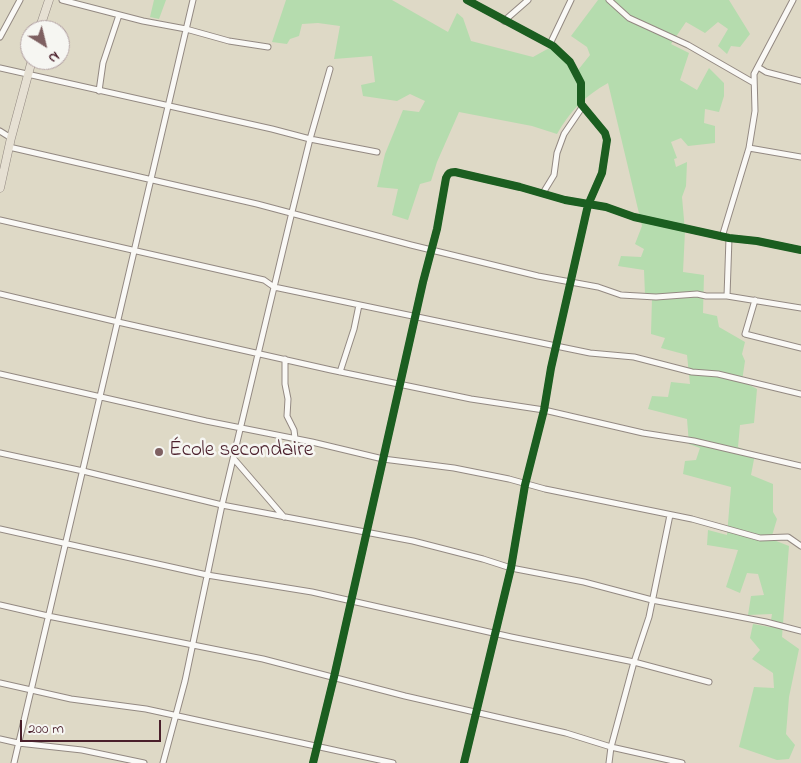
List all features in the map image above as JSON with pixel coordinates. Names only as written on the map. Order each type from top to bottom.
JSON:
[{"type":"main road","points":[[42,20],[49,0]]},
{"type":"main road","points":[[0,188],[3,159],[9,146],[29,70]]},
{"type":"street","points":[[0,37],[20,0]]},
{"type":"street","points":[[62,0],[229,41],[268,47]]},
{"type":"street","points":[[14,763],[48,616],[67,544],[193,0]]},
{"type":"street","points":[[464,763],[510,568],[525,485],[544,410],[556,346],[588,205],[602,173],[607,140],[605,133],[583,106],[581,83],[572,66],[550,44],[467,0]]},
{"type":"street","points":[[504,21],[528,0]]},
{"type":"street","points":[[550,44],[571,0]]},
{"type":"street","points":[[609,0],[629,18],[688,44],[754,84]]},
{"type":"street","points":[[722,237],[749,148],[754,111],[754,74],[793,0]]},
{"type":"street","points":[[99,91],[103,63],[119,15]]},
{"type":"street","points":[[758,67],[773,74],[801,81]]},
{"type":"street","points":[[0,68],[310,139],[377,152]]},
{"type":"street","points":[[163,763],[185,681],[222,505],[260,353],[292,212],[330,69]]},
{"type":"street","points":[[543,193],[554,175],[557,153],[564,134],[583,106]]},
{"type":"street","points":[[0,131],[11,138]]},
{"type":"street","points":[[9,146],[292,212],[432,249],[571,283],[598,287],[620,295],[656,297],[696,294],[727,296],[801,308]]},
{"type":"street","points":[[749,148],[801,157]]},
{"type":"street","points":[[312,763],[334,677],[350,600],[442,207],[446,178],[451,172],[507,183],[588,205],[606,207],[634,217],[722,237],[757,240],[801,250]]},
{"type":"street","points":[[0,220],[264,280],[274,287],[590,353],[634,358],[683,368],[692,372],[718,374],[801,394]]},
{"type":"street","points":[[727,296],[729,238]]},
{"type":"street","points":[[0,294],[340,372],[471,399],[544,410],[643,433],[694,441],[801,466]]},
{"type":"street","points":[[755,300],[745,334],[801,348]]},
{"type":"street","points":[[340,372],[354,329],[359,305]]},
{"type":"street","points":[[285,359],[285,384],[288,399],[287,416],[294,430],[295,438]]},
{"type":"street","points":[[0,374],[383,459],[454,468],[525,485],[714,524],[760,538],[790,538],[801,546]]},
{"type":"street","points":[[0,453],[84,471],[222,505],[413,541],[510,568],[584,582],[652,600],[766,622],[801,631]]},
{"type":"street","points":[[234,459],[284,517]]},
{"type":"street","points":[[609,763],[611,747],[648,617],[670,515]]},
{"type":"street","points":[[0,529],[207,575],[350,600],[634,662],[709,682]]},
{"type":"street","points":[[0,605],[263,658],[566,733],[611,747],[682,763]]},
{"type":"street","points":[[0,683],[71,699],[176,715],[393,763]]},
{"type":"street","points":[[0,739],[18,744],[82,750],[144,763]]},
{"type":"green space","points":[[154,0],[166,0],[159,19],[150,17]]},
{"type":"green space","points":[[286,0],[392,0],[448,32],[457,13],[463,18],[471,41],[533,57],[551,47],[578,70],[590,55],[587,47],[571,36],[598,0],[729,0],[750,34],[740,47],[731,46],[727,54],[718,46],[728,29],[718,22],[705,33],[686,22],[671,44],[689,53],[680,80],[697,90],[709,68],[724,83],[724,96],[719,112],[705,109],[704,123],[715,126],[715,143],[688,146],[681,138],[671,142],[677,158],[674,159],[676,167],[687,162],[686,186],[682,197],[685,231],[683,272],[704,275],[703,313],[717,316],[719,327],[745,342],[742,354],[745,361],[742,381],[757,389],[754,423],[740,425],[738,447],[755,454],[751,475],[773,484],[773,512],[777,519],[771,539],[789,546],[782,637],[799,649],[789,697],[786,734],[795,745],[789,759],[777,760],[739,747],[754,687],[774,688],[773,673],[752,659],[760,650],[750,638],[753,624],[770,627],[772,614],[748,615],[751,596],[764,595],[758,574],[747,573],[740,593],[726,587],[738,550],[707,545],[708,530],[727,535],[731,487],[683,474],[685,461],[696,460],[700,448],[689,444],[687,419],[648,409],[652,396],[668,397],[671,382],[690,384],[687,355],[661,348],[665,338],[651,334],[652,298],[645,295],[644,270],[618,266],[621,256],[641,257],[644,249],[635,244],[642,226],[608,83],[592,93],[579,105],[567,118],[557,134],[532,126],[459,112],[437,162],[431,181],[420,184],[408,220],[392,215],[398,189],[377,187],[385,154],[403,110],[419,112],[425,101],[410,94],[397,101],[363,96],[361,85],[375,82],[372,56],[334,59],[340,26],[318,23],[302,24],[299,36],[290,39],[287,44],[272,42]]},
{"type":"cycle path","points":[[464,763],[511,568],[525,485],[544,410],[551,368],[588,205],[602,173],[607,140],[605,133],[581,104],[581,83],[570,62],[553,46],[467,0]]},
{"type":"cycle path","points":[[313,763],[423,282],[437,229],[448,174],[455,172],[565,200],[606,207],[634,217],[729,238],[757,241],[801,250]]},
{"type":"place","name":"École secondaire","points":[[159,452]]}]
